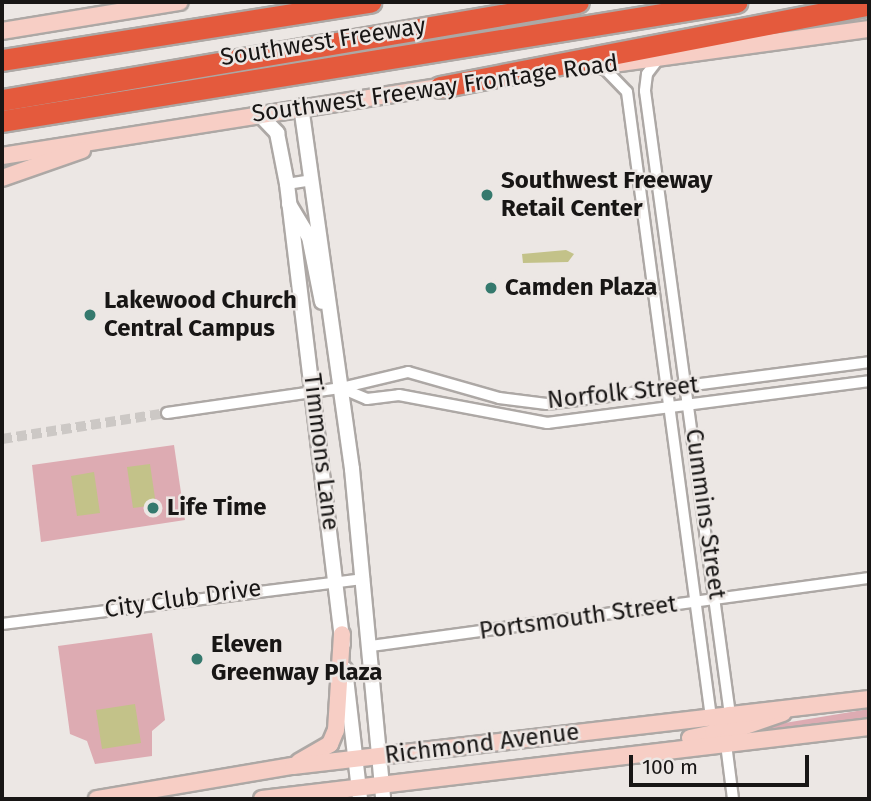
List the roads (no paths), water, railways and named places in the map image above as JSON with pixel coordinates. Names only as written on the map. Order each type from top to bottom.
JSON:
[{"type":"highway","name":"Southwest Freeway","points":[[2,60],[370,2]]},
{"type":"highway","points":[[2,90],[565,2]]},
{"type":"highway","points":[[2,100],[578,2]]},
{"type":"highway","name":"Southwest Freeway","points":[[2,121],[736,2]]},
{"type":"highway","points":[[440,87],[869,4]]},
{"type":"main road","points":[[2,31],[180,2]]},
{"type":"main road","name":"Southwest Freeway Frontage Road","points":[[2,156],[301,106],[869,29]]},
{"type":"main road","points":[[2,178],[136,132]]},
{"type":"main road","points":[[293,766],[330,744],[336,730],[342,634]]},
{"type":"main road","name":"Richmond Avenue","points":[[102,799],[293,766],[869,699]]},
{"type":"main road","points":[[726,744],[731,731],[795,707]]},
{"type":"main road","points":[[655,752],[713,733],[730,715]]},
{"type":"main road","name":"Richmond Avenue","points":[[262,799],[382,792],[655,752],[869,727]]},
{"type":"street","name":"Cummins Street","points":[[659,58],[647,74],[645,91],[717,598],[730,715]]},
{"type":"street","name":"Cummins Street","points":[[602,66],[627,92],[711,717]]},
{"type":"street","name":"Timmons Lane","points":[[301,106],[341,388],[364,579],[382,792]]},
{"type":"street","name":"Timmons Lane","points":[[258,113],[277,133],[287,184],[337,579],[358,793]]},
{"type":"street","points":[[287,184],[310,180]]},
{"type":"street","points":[[640,191],[659,189]]},
{"type":"street","points":[[289,204],[306,227],[332,326]]},
{"type":"street","name":"Norfolk Street","points":[[167,413],[315,393],[408,372],[499,398],[547,404],[869,362]]},
{"type":"street","name":"Norfolk Street","points":[[341,388],[367,399],[399,395],[547,423],[869,381]]},
{"type":"street","name":"Portsmouth Street","points":[[371,646],[869,578]]},
{"type":"street","name":"City Club Drive","points":[[2,624],[337,579],[364,579]]},
{"type":"street","points":[[726,744],[733,799]]},
{"type":"tunnel","points":[[2,439],[167,413]]},
{"type":"place","name":"Southwest Freeway Retail Center","points":[[487,195]]},
{"type":"place","name":"Camden Plaza","points":[[491,288]]},
{"type":"place","name":"Lakewood Church Central Campus","points":[[90,315]]},
{"type":"place","name":"Life Time","points":[[153,508]]},
{"type":"place","name":"Eleven Greenway Plaza","points":[[197,659]]}]
